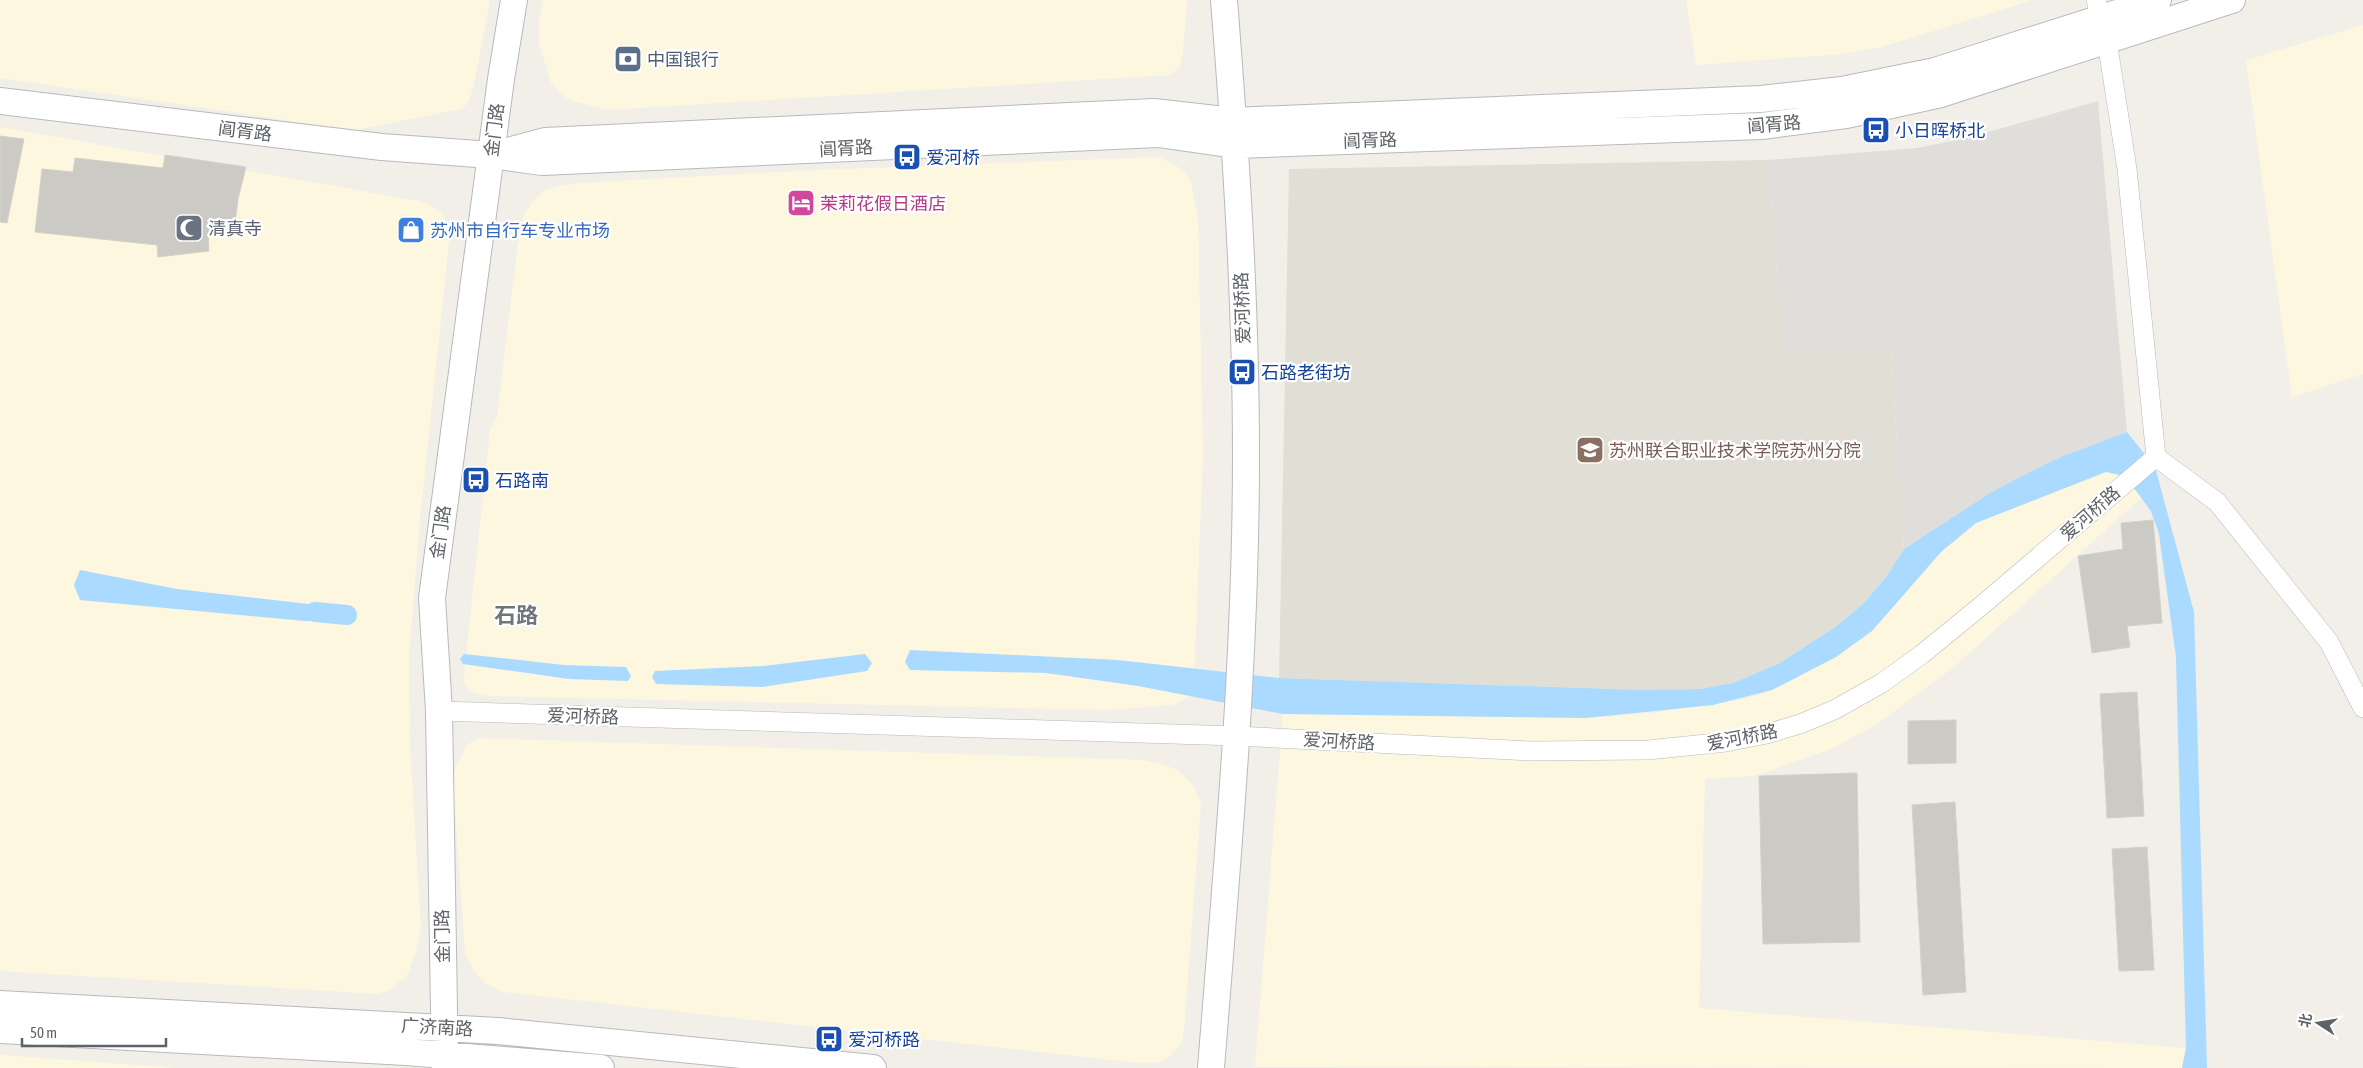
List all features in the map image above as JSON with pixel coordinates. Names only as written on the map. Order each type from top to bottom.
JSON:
[{"type":"main road","name":"金门路","points":[[445,1061],[439,711],[432,610],[434,580],[505,47],[514,0]]},
{"type":"main road","name":"爱河桥路","points":[[1211,1068],[1236,729],[1246,439],[1242,296],[1234,133],[1224,0]]},
{"type":"main road","name":"阊胥路","points":[[0,101],[382,146],[491,155],[545,141],[1154,112],[1234,133],[1805,95],[1852,88],[1935,71],[2101,20],[2158,0]]},
{"type":"main road","name":"阊胥路","points":[[2101,20],[2232,0]]},
{"type":"main road","name":"广济南路","points":[[0,1004],[498,1030],[873,1068]]},
{"type":"main road","name":"广济南路","points":[[0,1030],[445,1061],[602,1068]]},
{"type":"street","points":[[2101,20],[2127,169],[2154,458],[2217,502],[2329,642],[2363,708]]},
{"type":"street","name":"爱河桥路","points":[[439,711],[1236,729],[1531,751],[1593,752],[1694,746],[1767,734],[1834,710],[1882,683],[1921,655],[1982,606],[2154,458]]},
{"type":"shaded area","points":[[0,0],[490,0],[473,89],[467,104],[461,109],[355,130],[0,78]]},
{"type":"shaded area","points":[[543,0],[1187,1],[1180,66],[1171,75],[607,110],[570,100],[561,94],[551,83],[539,44],[539,21]]},
{"type":"shaded area","points":[[1686,0],[2033,0],[1882,47],[1843,54],[1696,65]]},
{"type":"shaded area","points":[[2363,25],[2363,374],[2292,397],[2246,60]]},
{"type":"shaded area","points":[[2098,101],[2127,432],[2063,456],[2022,476],[1990,493],[1904,549],[1891,349],[1783,352],[1768,160],[1917,148],[1967,138]]},
{"type":"shaded area","points":[[0,127],[419,201],[432,206],[442,214],[449,224],[450,233],[420,519],[409,656],[410,747],[421,929],[417,949],[407,976],[387,991],[378,994],[0,971]]},
{"type":"shaded area","points":[[1158,157],[1172,163],[1185,172],[1191,182],[1198,221],[1203,454],[1194,680],[1187,698],[1172,705],[1106,710],[486,696],[473,692],[465,685],[464,675],[490,431],[497,417],[519,234],[524,215],[532,202],[544,191],[580,183],[816,170]]},
{"type":"shaded area","name":"苏州联合职业技术学院苏州分院","points":[[1768,160],[1783,351],[1891,349],[1904,549],[1886,577],[1864,603],[1838,625],[1780,663],[1733,683],[1700,689],[1642,690],[1279,678],[1289,169]]},
{"type":"shaded area","points":[[2106,472],[2124,476],[2142,497],[1955,666],[1877,724],[1831,749],[1754,776],[1705,779],[1699,1008],[2186,1048],[2182,1068],[1255,1067],[1283,714],[1586,718],[1660,712],[1745,699],[1772,690],[1836,657],[1872,631],[1941,552],[1976,523]]},
{"type":"shaded area","points":[[478,738],[1144,760],[1165,765],[1179,771],[1194,787],[1201,804],[1183,1041],[1168,1058],[1155,1063],[1139,1063],[503,992],[486,984],[474,971],[465,953],[453,779],[457,764],[467,745]]},
{"type":"shaded area","points":[[0,1055],[164,1067],[175,1068],[0,1068]]},
{"type":"water","points":[[2127,432],[2155,467],[2194,612],[2207,1068],[2182,1068],[2186,1048],[2176,657],[2159,534],[2151,511],[2125,476],[2106,472],[1976,523],[1941,552],[1872,631],[1836,657],[1772,690],[1713,705],[1586,718],[1283,714],[1138,686],[1046,673],[910,670],[905,662],[910,650],[1118,660],[1279,678],[1642,690],[1700,689],[1733,683],[1780,663],[1838,625],[1864,603],[1886,577],[1904,549],[1990,493],[2063,456]]},
{"type":"water","points":[[80,570],[177,589],[335,607],[341,614],[335,621],[305,621],[80,600],[74,585]]},
{"type":"water","points":[[464,654],[564,665],[626,667],[631,676],[628,681],[569,679],[463,664],[460,659]]},
{"type":"water","points":[[865,654],[872,663],[867,671],[762,687],[656,684],[652,677],[655,671],[763,666]]},
{"type":"building","points":[[0,136],[24,139],[7,223],[0,222]]},
{"type":"building","points":[[165,155],[246,167],[238,199],[235,224],[208,232],[209,251],[158,257],[157,245],[35,232],[42,169],[73,172],[75,158],[163,168]]},
{"type":"building","points":[[2153,520],[2162,623],[2127,626],[2130,647],[2092,653],[2078,556],[2123,549],[2121,523]]},
{"type":"building","points":[[2137,692],[2144,816],[2107,818],[2100,694]]},
{"type":"building","points":[[1956,720],[1956,763],[1908,764],[1908,721]]},
{"type":"building","points":[[1857,773],[1860,942],[1763,944],[1759,776]]},
{"type":"building","points":[[1955,802],[1966,992],[1923,995],[1912,805]]},
{"type":"building","points":[[2147,847],[2154,970],[2119,971],[2112,849]]},
{"type":"waterway","points":[[315,612],[347,615]]},
{"type":"place","name":"中国银行","points":[[628,59]]},
{"type":"place","name":"小日晖桥北","points":[[1876,130]]},
{"type":"place","name":"爱河桥","points":[[907,157]]},
{"type":"place","name":"茉莉花假日酒店","points":[[801,203]]},
{"type":"place","name":"清真寺","points":[[189,228]]},
{"type":"place","name":"苏州市自行车专业市场","points":[[411,230]]},
{"type":"place","name":"石路老街坊","points":[[1242,372]]},
{"type":"place","name":"苏州联合职业技术学院苏州分院","points":[[1590,450]]},
{"type":"place","name":"石路南","points":[[476,480]]},
{"type":"place","name":"爱河桥路","points":[[829,1039]]},
{"type":"district","name":"石路","points":[[516,615]]}]
